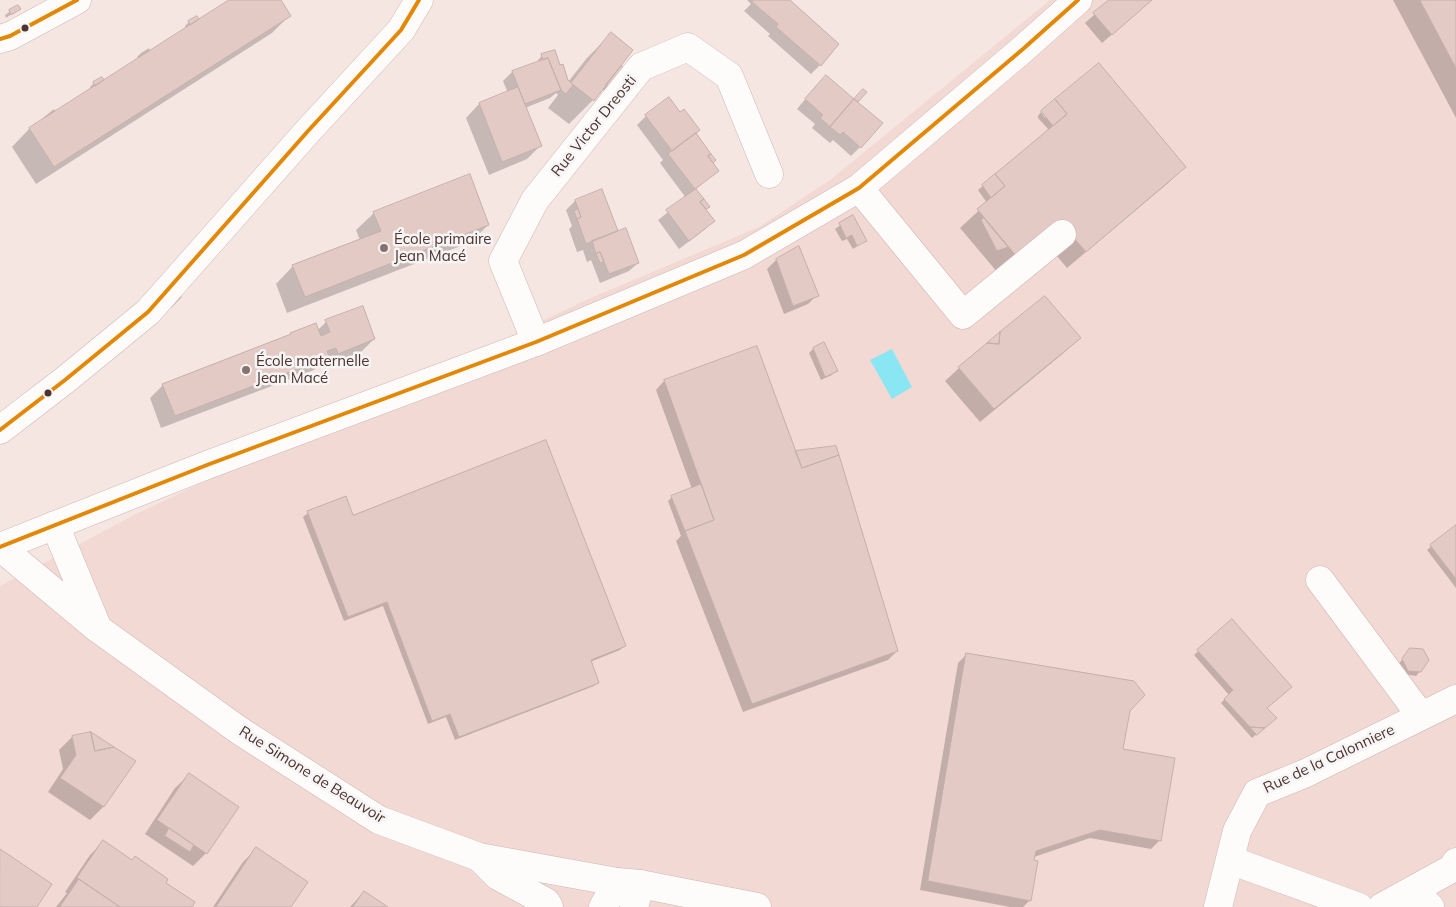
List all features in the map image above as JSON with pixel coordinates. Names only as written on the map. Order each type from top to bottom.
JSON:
[{"type":"main road","points":[[0,40],[77,0]]},
{"type":"main road","points":[[0,430],[66,380],[148,312],[401,30],[419,0]]},
{"type":"main road","points":[[0,547],[207,465],[536,342],[744,255],[859,188],[1078,0]]},
{"type":"main road","name":"Rue Victor Dreosti","points":[[536,342],[502,261],[535,200],[641,68],[688,47],[729,76],[769,174]]},
{"type":"main road","points":[[859,188],[963,315],[1062,234]]},
{"type":"main road","points":[[55,525],[97,628]]},
{"type":"main road","name":"Rue Simone de Beauvoir","points":[[0,547],[97,628],[240,731],[379,820],[479,857],[630,891],[757,907]]},
{"type":"main road","points":[[1320,580],[1421,716]]},
{"type":"main road","name":"Rue de la Calonniere","points":[[1218,907],[1237,831],[1256,793],[1306,773],[1456,699]]},
{"type":"main road","points":[[479,857],[498,876],[546,902],[549,907]]},
{"type":"main road","points":[[1230,860],[1359,907]]},
{"type":"main road","points":[[1382,907],[1422,898],[1454,868],[1456,862]]},
{"type":"main road","points":[[603,907],[630,891]]},
{"type":"shaded area","points":[[1050,0],[1456,0],[1456,907],[0,907],[0,586],[136,514],[586,300],[759,227],[830,180]]},
{"type":"water","points":[[892,349],[912,387],[892,399],[870,360]]},
{"type":"building","points":[[229,0],[281,0],[291,16],[54,167],[29,128]]},
{"type":"building","points":[[753,0],[790,0],[839,44],[821,66],[776,27],[778,24],[752,2]]},
{"type":"building","points":[[1109,0],[1152,0],[1112,35],[1093,13]]},
{"type":"building","points":[[1420,0],[1456,0],[1456,68]]},
{"type":"building","points":[[18,5],[21,9],[11,15],[9,10]]},
{"type":"building","points":[[197,16],[199,19],[190,25],[188,21]]},
{"type":"building","points":[[611,32],[633,50],[594,101],[571,83]]},
{"type":"building","points":[[555,50],[560,65],[563,64],[568,80],[573,85],[566,94],[561,90],[548,58],[543,60],[541,54]]},
{"type":"building","points":[[548,58],[561,90],[525,104],[512,71]]},
{"type":"building","points":[[1099,63],[1186,167],[1086,252],[1059,221],[1017,257],[977,209],[1005,186],[995,174],[1067,114],[1055,99]]},
{"type":"building","points":[[621,66],[626,69],[611,89],[606,85]]},
{"type":"building","points":[[826,75],[854,99],[830,127],[820,118],[823,115],[805,99]]},
{"type":"building","points":[[102,77],[104,80],[95,86],[93,82]]},
{"type":"building","points":[[518,87],[542,146],[502,162],[479,103]]},
{"type":"building","points":[[863,89],[867,92],[858,102],[854,99]]},
{"type":"building","points":[[669,97],[680,112],[684,109],[700,130],[672,151],[645,115]]},
{"type":"building","points":[[854,99],[883,123],[861,148],[843,132],[840,135],[830,127]]},
{"type":"building","points":[[1055,99],[1067,114],[1053,126],[1041,111]]},
{"type":"building","points":[[696,133],[711,154],[708,156],[719,171],[695,189],[668,154]]},
{"type":"building","points":[[711,154],[716,160],[713,163],[708,156]]},
{"type":"building","name":"École primaire Jean Macé","points":[[470,174],[489,225],[305,297],[292,265],[381,231],[373,212]]},
{"type":"building","points":[[995,174],[1005,186],[991,198],[982,185]]},
{"type":"building","points":[[602,189],[618,231],[586,244],[577,219],[581,217],[575,200]]},
{"type":"building","points":[[696,189],[704,199],[700,202],[715,221],[689,241],[666,210]]},
{"type":"building","points":[[704,199],[710,207],[706,209],[700,202]]},
{"type":"building","points":[[578,209],[581,217],[577,219],[574,211]]},
{"type":"building","points":[[853,215],[867,241],[857,246],[852,235],[846,238],[839,223]]},
{"type":"building","points":[[984,218],[1008,247],[997,251],[981,220]]},
{"type":"building","points":[[626,228],[639,263],[609,274],[600,252],[596,254],[592,241]]},
{"type":"building","points":[[799,246],[819,296],[793,306],[776,259]]},
{"type":"building","points":[[600,252],[604,261],[600,263],[596,254]]},
{"type":"building","points":[[1045,296],[1081,338],[994,409],[958,367],[987,343],[999,344],[1000,332]]},
{"type":"building","name":"École maternelle Jean Macé","points":[[363,306],[375,339],[338,354],[336,348],[327,351],[329,357],[175,416],[162,384],[316,323],[321,336],[330,332],[325,320]]},
{"type":"building","points":[[1000,332],[999,344],[987,343]]},
{"type":"building","points":[[824,342],[838,371],[825,377],[813,348]]},
{"type":"building","points":[[757,346],[802,468],[839,455],[898,651],[752,704],[685,531],[714,520],[664,380]]},
{"type":"building","points":[[546,440],[626,646],[591,660],[599,683],[459,737],[450,714],[432,721],[387,602],[348,617],[307,511],[346,496],[353,515]]},
{"type":"building","points":[[836,446],[839,455],[802,468],[795,451]]},
{"type":"building","points":[[701,484],[714,520],[685,531],[671,496]]},
{"type":"building","points":[[1456,525],[1456,579],[1430,545]]},
{"type":"building","points":[[1232,619],[1292,687],[1267,708],[1277,718],[1265,728],[1250,727],[1224,699],[1233,690],[1197,650]]},
{"type":"building","points":[[1410,648],[1423,649],[1429,660],[1421,672],[1408,671],[1402,659]]},
{"type":"building","points":[[966,653],[1134,681],[1145,695],[1130,711],[1123,749],[1175,758],[1161,841],[1100,830],[1036,851],[1034,860],[1038,861],[1031,901],[928,881]]},
{"type":"building","points":[[1250,727],[1265,728],[1257,735]]},
{"type":"building","points":[[91,732],[95,751],[114,747],[136,761],[104,807],[60,778],[76,755],[72,736]]},
{"type":"building","points":[[91,732],[114,747],[95,751]]},
{"type":"building","points":[[189,773],[239,807],[207,854],[157,820]]},
{"type":"building","points":[[169,828],[194,845],[190,852],[165,836]]},
{"type":"building","points":[[103,840],[132,860],[135,856],[168,879],[166,883],[195,902],[192,907],[120,907],[77,878]]},
{"type":"building","points":[[256,847],[308,882],[291,907],[216,907]]},
{"type":"building","points":[[0,849],[52,884],[37,907],[0,907]]},
{"type":"building","points":[[79,879],[120,907],[60,907]]},
{"type":"building","points":[[364,891],[388,907],[353,907]]},
{"type":"transit line","points":[[0,39],[10,36],[77,0]]},
{"type":"transit line","points":[[0,430],[148,312],[308,131],[401,30],[419,0]]},
{"type":"transit line","points":[[0,547],[207,465],[536,342],[744,255],[859,188],[1078,0]]},
{"type":"place","name":"École primaire Jean Macé","points":[[384,248]]},
{"type":"place","name":"École maternelle Jean Macé","points":[[246,370]]}]
